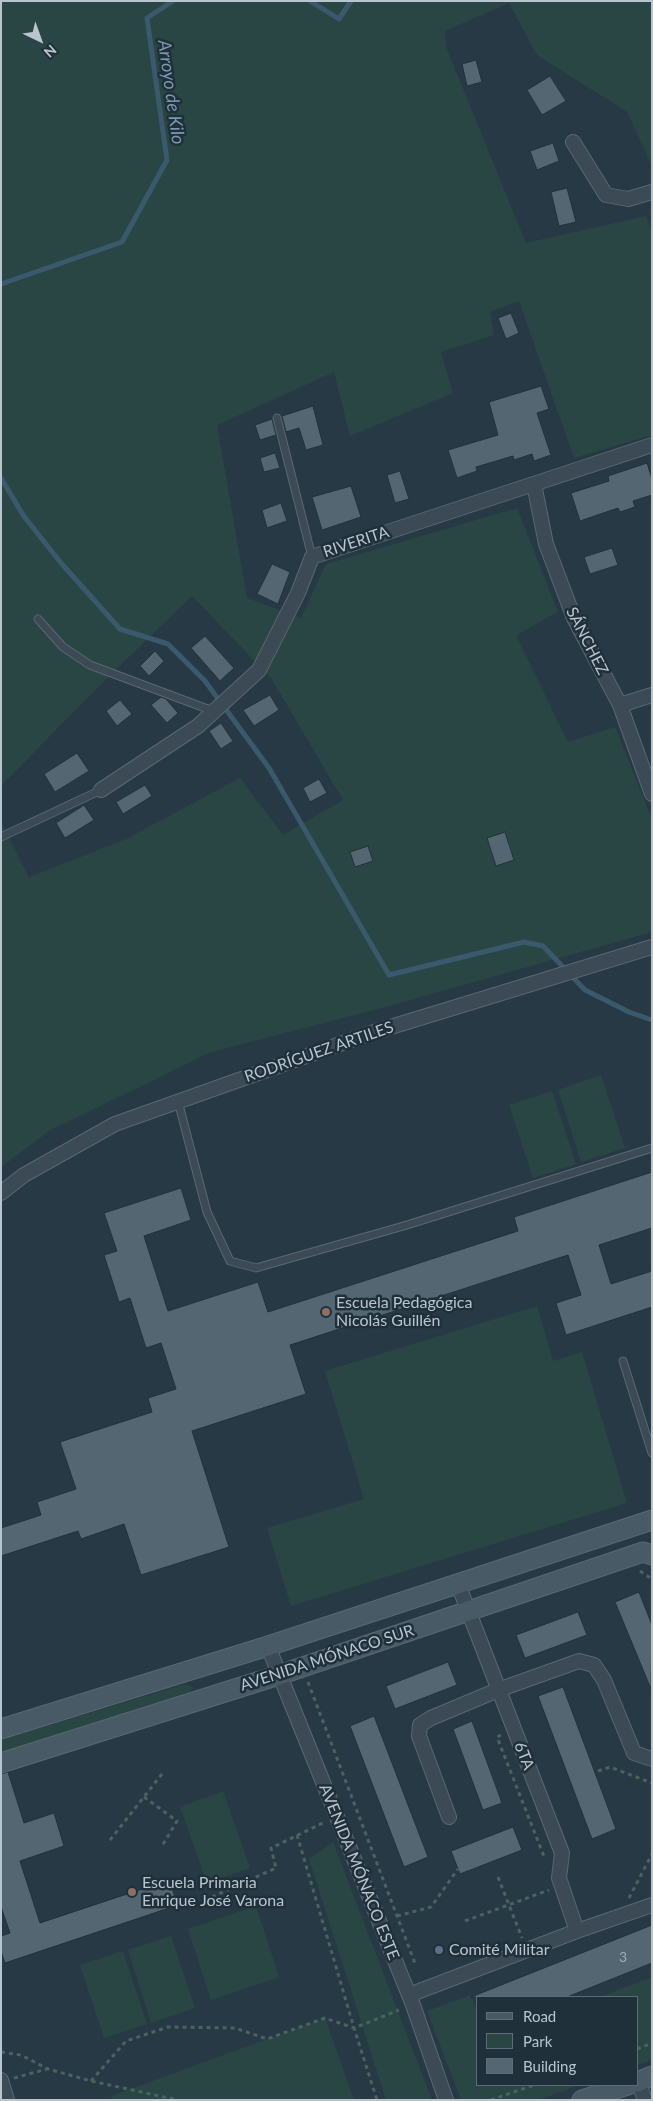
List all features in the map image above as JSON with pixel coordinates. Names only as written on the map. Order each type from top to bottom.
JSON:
[{"type":"main road","name":"AVENIDA MÓNACO SUR","points":[[1,1729],[268,1646],[652,1520]]},
{"type":"main road","name":"AVENIDA MÓNACO SUR","points":[[1,1763],[279,1675],[643,1552],[652,1555]]},
{"type":"main road","points":[[582,2100],[624,2086]]},
{"type":"street","points":[[573,142],[606,195],[628,199],[652,192]]},
{"type":"street","name":"RIVERITA","points":[[101,790],[198,726],[259,670],[298,593],[312,557],[652,445]]},
{"type":"street","name":"SÁNCHEZ","points":[[534,484],[546,544],[574,618],[620,705],[652,794]]},
{"type":"street","points":[[620,705],[652,695]]},
{"type":"street","name":"RODRÍGUEZ ARTILES","points":[[1,1193],[24,1175],[115,1124],[370,1033],[652,948]]},
{"type":"street","name":"6TA","points":[[458,1584],[562,1853],[559,1878],[577,1931]]},
{"type":"street","name":"AVENIDA MÓNACO ESTE","points":[[268,1646],[411,2000],[446,2100]]},
{"type":"street","points":[[449,1817],[419,1736],[420,1725],[431,1718],[498,1690],[579,1661],[594,1665],[604,1680],[634,1753],[652,1759]]},
{"type":"street","points":[[411,2000],[424,1989],[577,1931],[652,1905]]},
{"type":"street","points":[[2,2081],[7,2100]]},
{"type":"street","points":[[639,2081],[645,2100]]},
{"type":"lane","points":[[277,418],[312,557]]},
{"type":"lane","points":[[38,619],[63,647],[90,665],[214,712]]},
{"type":"lane","points":[[1,837],[101,790]]},
{"type":"lane","points":[[178,1101],[207,1212],[230,1261],[256,1268],[407,1225],[652,1148]]},
{"type":"lane","points":[[623,1361],[652,1453]]},
{"type":"path","points":[[635,1567],[652,1579]]},
{"type":"path","points":[[307,1681],[424,1989]]},
{"type":"path","points":[[514,1730],[497,1736],[546,1861]]},
{"type":"path","points":[[598,1772],[610,1767],[652,1783]]},
{"type":"path","points":[[110,1840],[162,1774]]},
{"type":"path","points":[[144,1797],[177,1821],[162,1846]]},
{"type":"path","points":[[212,1897],[276,1868],[271,1848],[336,1816]]},
{"type":"path","points":[[297,1836],[377,2100]]},
{"type":"path","points":[[620,1916],[652,1854]]},
{"type":"path","points":[[397,1916],[431,1907],[458,1869]]},
{"type":"path","points":[[498,1877],[526,1950]]},
{"type":"path","points":[[465,1921],[556,1888]]},
{"type":"path","points":[[91,2081],[126,2041],[168,2027],[235,2028],[267,2039],[324,2018],[354,2028],[411,2000]]},
{"type":"path","points":[[638,2049],[652,2043]]},
{"type":"path","points":[[1,2052],[21,2055],[48,2069],[91,2081],[178,2100]]},
{"type":"path","points":[[2,2081],[48,2069]]},
{"type":"path","points":[[491,2100],[531,2086]]},
{"type":"green space","points":[[1,1],[652,1],[652,166],[627,112],[537,55],[509,3],[445,31],[446,47],[526,243],[646,216],[652,230],[652,435],[574,458],[519,301],[490,312],[494,335],[441,352],[453,393],[350,436],[334,372],[217,425],[247,598],[301,618],[326,564],[517,508],[558,612],[516,635],[568,742],[615,727],[652,819],[652,932],[378,1009],[211,1052],[49,1131],[1,1167],[1,822],[29,877],[124,840],[240,778],[283,835],[343,800],[271,678],[192,596],[98,687],[1,786]]},
{"type":"green space","points":[[601,1075],[625,1148],[581,1162],[558,1090]]},
{"type":"green space","points":[[552,1091],[576,1164],[533,1178],[509,1105]]},
{"type":"green space","points":[[537,1306],[553,1361],[582,1352],[627,1503],[291,1606],[267,1528],[364,1499],[325,1371]]},
{"type":"green space","points":[[185,1684],[193,1687],[190,1692],[1,1753],[1,1740]]},
{"type":"green space","points":[[223,1791],[250,1868],[207,1883],[180,1807]]},
{"type":"green space","points":[[333,1842],[432,2100],[386,2100],[309,1859]]},
{"type":"green space","points":[[256,1906],[279,1977],[211,2000],[188,1929]]},
{"type":"green space","points":[[171,1936],[195,2008],[151,2023],[128,1950]]},
{"type":"green space","points":[[123,1951],[147,2024],[104,2038],[80,1965]]},
{"type":"green space","points":[[652,1977],[652,2060],[638,2065],[638,1996],[603,1996]]},
{"type":"green space","points":[[470,1995],[476,2008],[476,2086],[577,2086],[538,2100],[461,2100],[427,2011]]},
{"type":"green space","points":[[325,2018],[354,2100],[112,2100],[111,2096]]},
{"type":"building","points":[[476,60],[482,82],[467,86],[462,64]]},
{"type":"building","points":[[550,76],[566,101],[542,115],[527,90]]},
{"type":"building","points":[[553,143],[559,161],[537,170],[530,151]]},
{"type":"building","points":[[567,188],[576,222],[559,226],[551,192]]},
{"type":"building","points":[[511,313],[519,333],[506,339],[498,318]]},
{"type":"building","points":[[541,386],[549,409],[537,413],[551,455],[534,461],[532,454],[514,460],[513,456],[476,467],[477,471],[457,478],[448,450],[498,435],[489,402]]},
{"type":"building","points":[[313,406],[323,445],[306,450],[299,428],[286,432],[282,416]]},
{"type":"building","points":[[272,419],[276,435],[260,440],[255,425]]},
{"type":"building","points":[[275,453],[280,468],[264,472],[260,458]]},
{"type":"building","points":[[647,463],[652,479],[652,495],[633,501],[635,507],[620,512],[618,508],[580,521],[571,493],[609,481],[608,476]]},
{"type":"building","points":[[400,471],[409,499],[395,503],[387,475]]},
{"type":"building","points":[[351,486],[361,517],[322,530],[312,497]]},
{"type":"building","points":[[281,503],[287,521],[267,528],[262,510]]},
{"type":"building","points":[[612,548],[618,565],[590,574],[584,557]]},
{"type":"building","points":[[272,564],[290,572],[278,604],[257,594]]},
{"type":"building","points":[[205,636],[234,668],[220,681],[191,648]]},
{"type":"building","points":[[155,651],[164,661],[149,676],[140,666]]},
{"type":"building","points":[[270,695],[279,710],[254,726],[243,710]]},
{"type":"building","points":[[161,697],[166,699],[178,713],[167,723],[151,705]]},
{"type":"building","points":[[120,700],[132,714],[117,726],[106,711]]},
{"type":"building","points":[[221,723],[233,741],[221,749],[209,731]]},
{"type":"building","points":[[77,753],[89,771],[55,792],[44,774]]},
{"type":"building","points":[[319,779],[327,793],[310,802],[303,788]]},
{"type":"building","points":[[145,785],[152,796],[123,814],[116,802]]},
{"type":"building","points":[[84,805],[94,820],[65,838],[56,823]]},
{"type":"building","points":[[505,832],[514,860],[496,866],[487,838]]},
{"type":"building","points":[[368,846],[373,861],[355,867],[350,852]]},
{"type":"building","points":[[652,1172],[652,1228],[599,1245],[611,1284],[652,1271],[652,1307],[566,1335],[556,1303],[581,1295],[568,1255],[290,1345],[306,1394],[192,1431],[229,1547],[141,1575],[124,1524],[81,1539],[78,1531],[1,1556],[1,1528],[41,1515],[37,1502],[76,1489],[60,1442],[152,1412],[148,1398],[176,1389],[161,1343],[146,1348],[130,1298],[119,1302],[104,1255],[117,1251],[104,1213],[181,1188],[191,1220],[144,1236],[168,1311],[258,1282],[268,1312],[518,1231],[514,1217]]},
{"type":"building","points":[[639,1592],[652,1625],[651,1689],[615,1602]]},
{"type":"building","points":[[578,1612],[587,1635],[525,1658],[516,1635]]},
{"type":"building","points":[[448,1662],[457,1685],[395,1709],[386,1686]]},
{"type":"building","points":[[563,1687],[616,1829],[592,1839],[538,1696]]},
{"type":"building","points":[[374,1716],[428,1857],[404,1867],[350,1726]]},
{"type":"building","points":[[472,1721],[502,1803],[483,1810],[453,1729]]},
{"type":"building","points":[[8,1772],[24,1823],[54,1813],[64,1846],[20,1861],[40,1923],[169,1880],[178,1905],[5,1963],[1,1951],[1,1936],[10,1933],[1,1907],[1,1774]]},
{"type":"building","points":[[513,1827],[522,1850],[460,1874],[451,1851]]},
{"type":"building","points":[[652,1925],[652,1963],[570,1996],[471,1997]]},
{"type":"waterway","name":"Arroyo de Kilo","points":[[1,284],[122,242],[167,160],[147,18],[173,1]]},
{"type":"waterway","name":"Arroyo de Kilo","points":[[310,1],[339,19],[351,1]]},
{"type":"waterway","points":[[1,478],[23,515],[61,563],[120,629],[168,644],[205,681],[269,768],[389,975],[524,942],[543,946],[585,990],[629,1012],[652,1020]]},
{"type":"place","name":"Escuela Pedagógica Nicolás Guillén","points":[[326,1312]]},
{"type":"place","name":"Escuela Primaria Enrique José Varona","points":[[132,1892]]},
{"type":"place","name":"Comité Militar","points":[[439,1950]]}]
